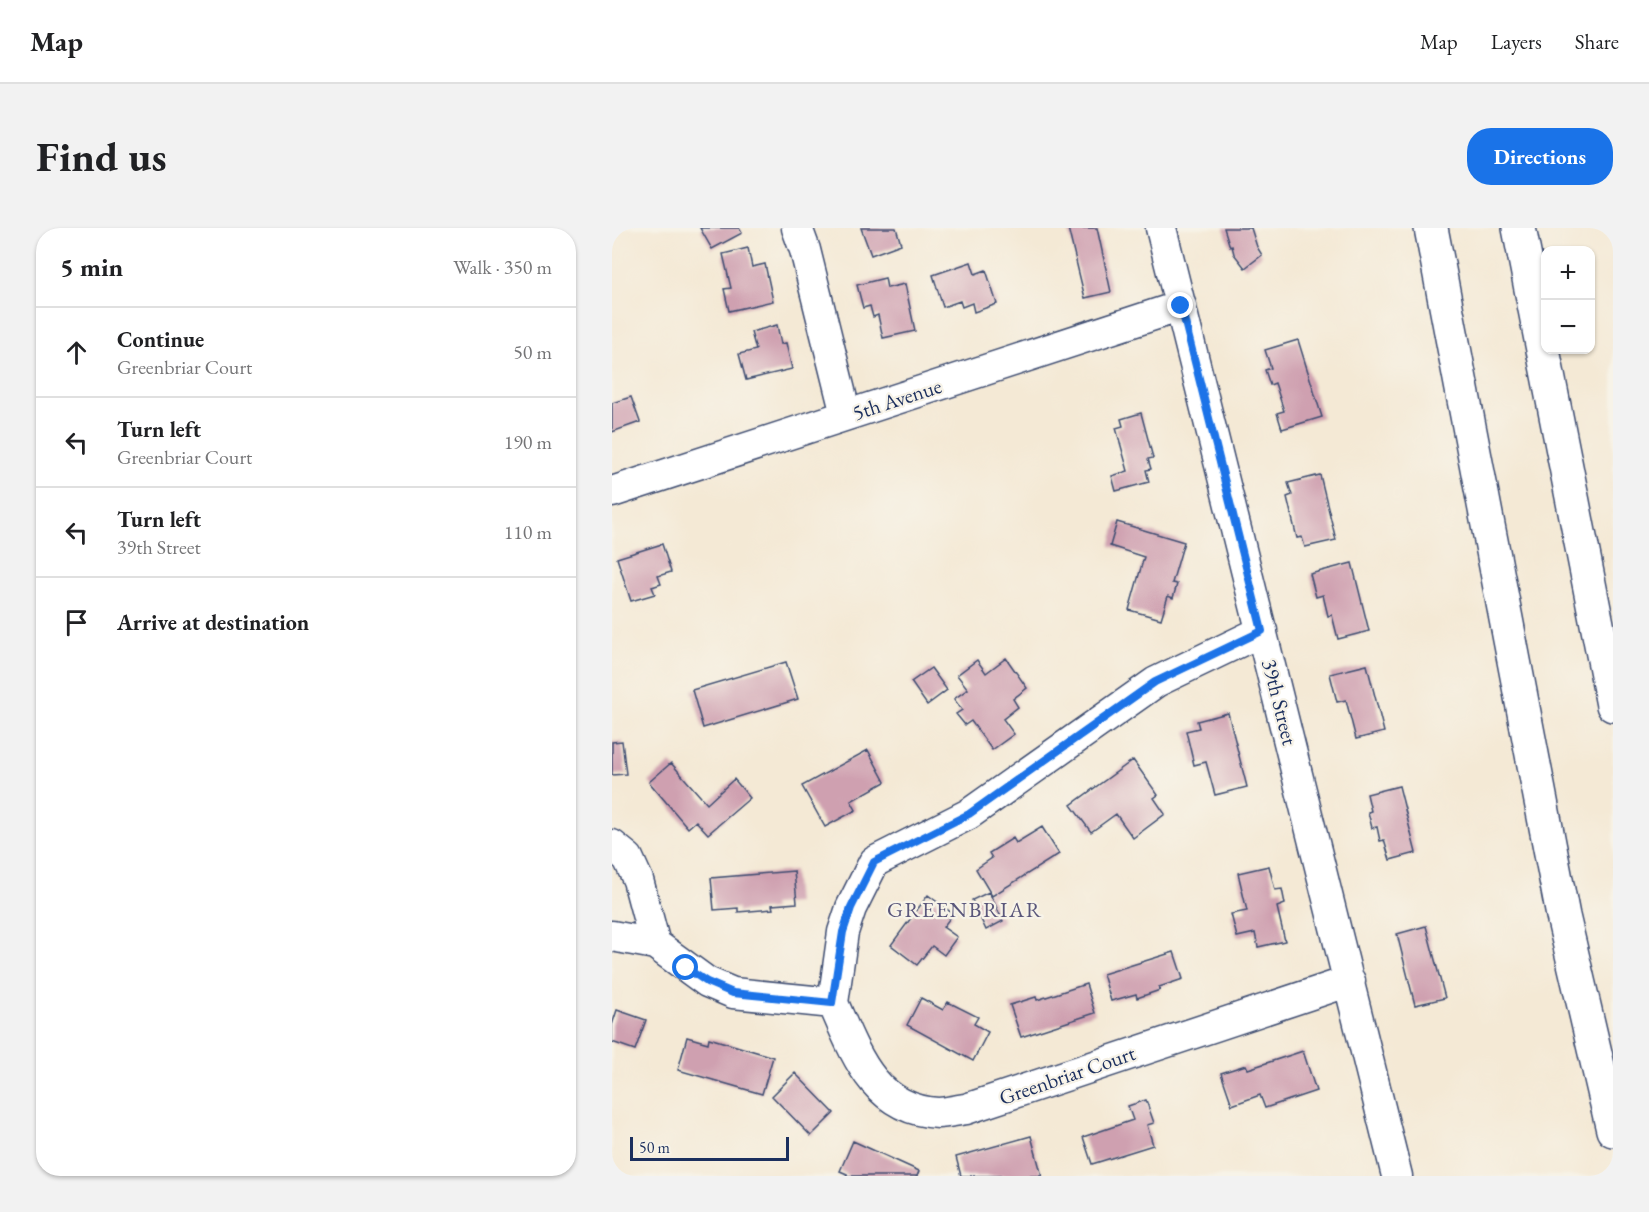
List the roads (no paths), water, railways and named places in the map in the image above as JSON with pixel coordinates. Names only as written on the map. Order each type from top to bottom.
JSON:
[{"type":"highway","points":[[1431,228],[1563,916],[1613,1130]]},
{"type":"highway","points":[[1519,228],[1613,705]]},
{"type":"street","points":[[797,228],[805,250],[846,415]]},
{"type":"street","name":"39th Street","points":[[1161,228],[1397,1176]]},
{"type":"street","name":"5th Avenue","points":[[612,492],[1181,306]]},
{"type":"street","points":[[612,936],[655,944],[707,982],[733,993],[832,1003],[843,932],[851,908],[874,862],[969,814],[1155,682],[1262,631]]},
{"type":"street","points":[[612,845],[628,858],[639,880],[655,944]]},
{"type":"street","name":"Greenbriar Court","points":[[832,1003],[857,1057],[871,1078],[889,1097],[914,1110],[940,1113],[966,1109],[1350,981]]},
{"type":"district","name":"GREENBRIAR","points":[[965,909]]}]
